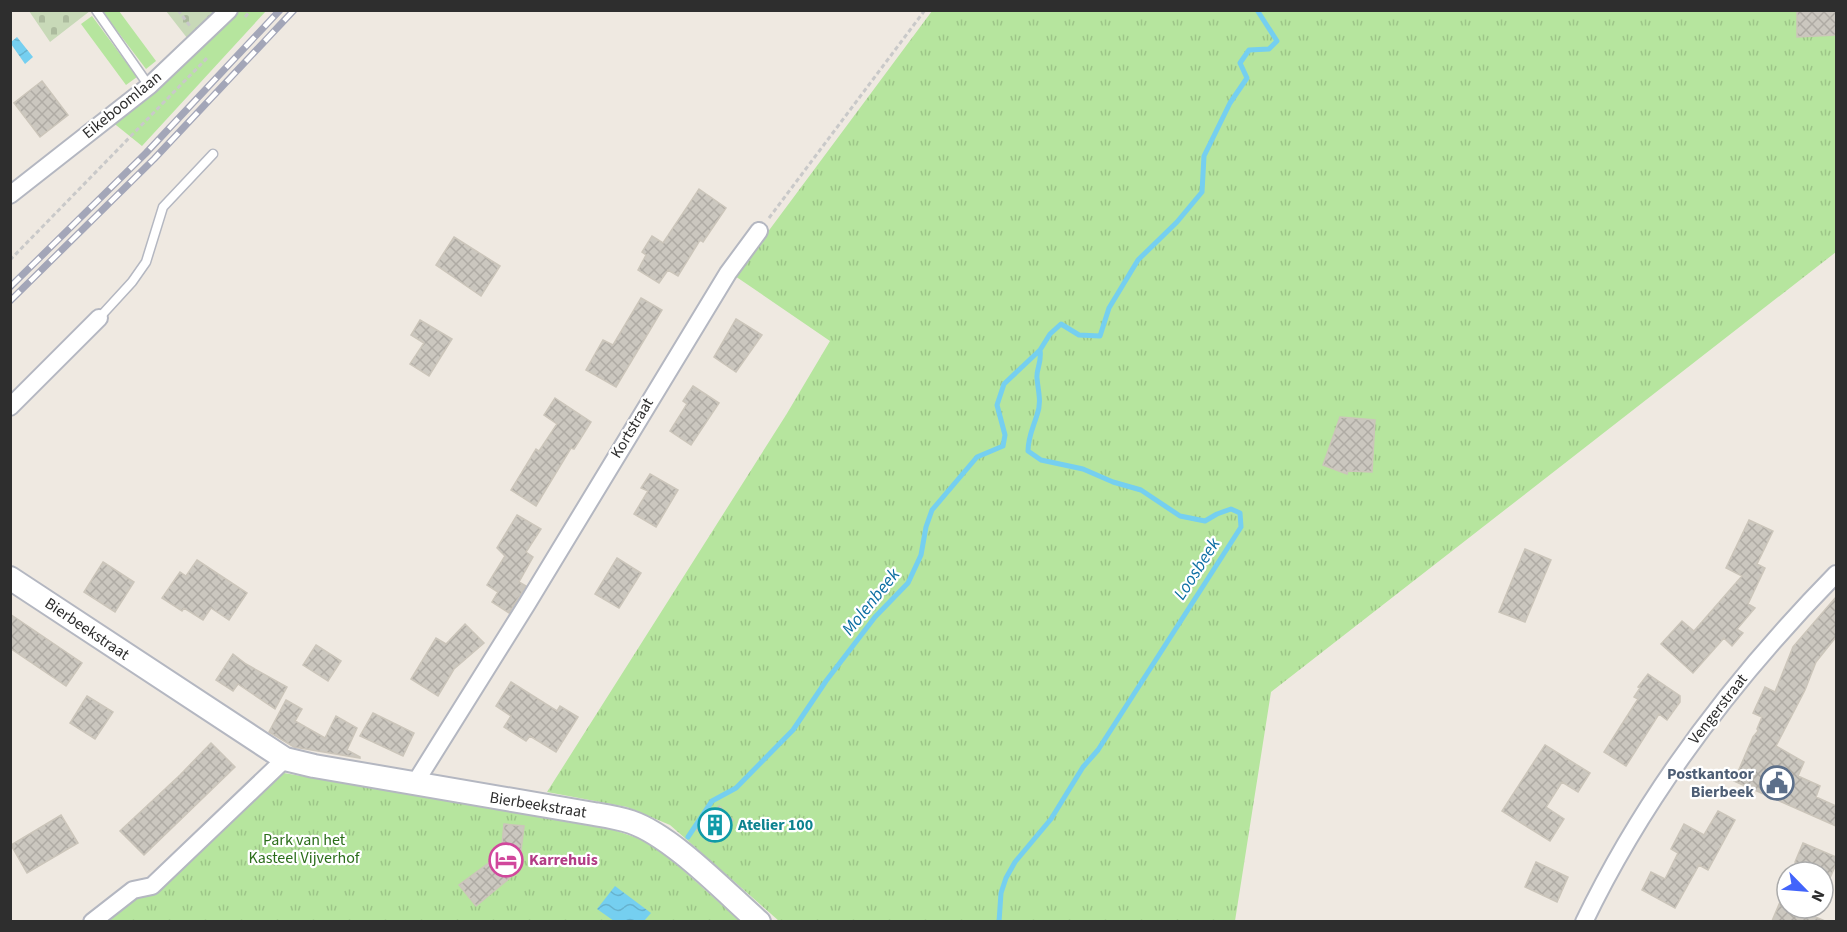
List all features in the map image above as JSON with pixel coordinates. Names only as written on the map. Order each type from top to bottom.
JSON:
[{"type":"street","name":"Eikeboomlaan","points":[[10,195],[149,86],[229,10]]},
{"type":"street","name":"Kortstraat","points":[[415,783],[722,283],[759,231]]},
{"type":"street","points":[[10,407],[99,318]]},
{"type":"street","name":"Vengerstraat","points":[[1584,921],[1633,833],[1697,734],[1775,639],[1836,574]]},
{"type":"street","name":"Bierbeekstraat","points":[[10,578],[285,759],[631,822],[658,836],[676,849],[759,921]]},
{"type":"street","points":[[92,921],[134,890],[152,886],[285,759]]},
{"type":"lane","points":[[96,10],[149,86]]},
{"type":"lane","points":[[99,318],[132,282],[146,262],[163,207],[213,154]]},
{"type":"path","points":[[178,10],[191,27]]},
{"type":"path","points":[[759,231],[925,10]]},
{"type":"path","points":[[10,260],[163,105]]},
{"type":"green space","points":[[29,11],[90,11],[50,42]]},
{"type":"green space","points":[[102,11],[119,11],[156,61],[146,69]]},
{"type":"green space","points":[[166,11],[222,11],[191,43]]},
{"type":"green space","points":[[235,11],[266,11],[142,146],[111,121]]},
{"type":"green space","points":[[932,11],[1836,11],[1836,252],[1271,692],[1235,921],[779,921],[670,825],[627,807],[547,792],[786,415],[830,341],[735,276]]},
{"type":"green space","points":[[92,16],[137,77],[126,85],[81,24]]},
{"type":"green space","name":"Park van het Kasteel Vijverhof","points":[[278,772],[614,830],[643,840],[665,854],[740,921],[102,922]]},
{"type":"water","points":[[17,37],[33,57],[25,64],[11,44]]},
{"type":"water","points":[[615,886],[651,913],[644,921],[614,921],[597,909]]},
{"type":"building","points":[[1797,10],[1836,10],[1836,35],[1797,37]]},
{"type":"building","points":[[42,81],[68,115],[40,137],[14,103]]},
{"type":"building","points":[[699,189],[726,208],[703,242],[700,240],[678,276],[668,270],[659,283],[638,270],[646,255],[642,252],[652,236],[663,243]]},
{"type":"building","points":[[454,237],[500,266],[481,296],[436,265]]},
{"type":"building","points":[[641,298],[662,310],[616,387],[586,370],[603,340],[613,345]]},
{"type":"building","points":[[736,319],[762,335],[736,372],[714,357]]},
{"type":"building","points":[[420,320],[452,339],[429,376],[410,364],[424,343],[411,335]]},
{"type":"building","points":[[693,386],[719,403],[691,445],[670,431],[687,404],[683,401]]},
{"type":"building","points":[[555,398],[591,422],[574,449],[571,448],[536,506],[511,490],[536,449],[539,451],[557,424],[544,415]]},
{"type":"building","points":[[1340,417],[1375,420],[1372,472],[1348,471],[1347,474],[1323,465]]},
{"type":"building","points":[[650,474],[678,490],[656,527],[634,514],[648,491],[641,488]]},
{"type":"building","points":[[517,515],[541,529],[526,552],[533,557],[519,582],[526,586],[509,613],[492,602],[498,592],[487,585],[505,556],[497,548]]},
{"type":"building","points":[[1749,520],[1773,531],[1757,564],[1765,568],[1748,604],[1755,608],[1737,629],[1743,633],[1732,646],[1724,638],[1693,673],[1661,644],[1682,621],[1694,631],[1742,576],[1726,568]]},
{"type":"building","points":[[1525,549],[1551,560],[1525,622],[1499,612]]},
{"type":"building","points":[[617,558],[641,573],[619,608],[595,594]]},
{"type":"building","points":[[197,560],[247,593],[229,620],[211,608],[203,620],[184,608],[182,611],[162,598],[180,572],[186,576]]},
{"type":"building","points":[[103,562],[134,582],[115,612],[84,592]]},
{"type":"building","points":[[1836,597],[1836,637],[1816,662],[1805,690],[1776,746],[1804,762],[1798,776],[1820,786],[1816,797],[1836,806],[1836,826],[1734,781],[1753,737],[1758,731],[1762,717],[1753,713],[1765,687],[1775,692],[1793,647]]},
{"type":"building","points":[[10,614],[82,663],[66,686],[10,648]]},
{"type":"building","points":[[465,624],[484,643],[454,669],[438,696],[411,679],[436,638],[446,644]]},
{"type":"building","points":[[316,645],[341,661],[328,681],[303,665]]},
{"type":"building","points":[[233,654],[287,687],[275,709],[238,684],[233,691],[216,680]]},
{"type":"building","points":[[1648,674],[1680,696],[1680,702],[1667,720],[1659,714],[1626,766],[1604,752],[1638,699],[1634,697],[1640,688],[1638,687]]},
{"type":"building","points":[[511,682],[557,711],[560,706],[578,717],[556,752],[530,736],[526,741],[504,727],[511,716],[496,706]]},
{"type":"building","points":[[87,696],[113,712],[95,739],[70,723]]},
{"type":"building","points":[[286,700],[302,709],[295,721],[325,738],[336,716],[357,728],[347,750],[360,758],[294,747],[269,732]]},
{"type":"building","points":[[373,713],[414,733],[403,756],[360,736]]},
{"type":"building","points":[[211,743],[235,767],[144,855],[120,831]]},
{"type":"building","points":[[1545,745],[1590,773],[1578,792],[1562,782],[1546,807],[1564,819],[1550,841],[1502,811]]},
{"type":"building","name":"Atelier 100","points":[[719,806],[733,820],[711,843],[697,830]]},
{"type":"building","points":[[1718,811],[1735,820],[1708,870],[1699,865],[1675,908],[1642,890],[1651,872],[1665,879],[1678,853],[1671,849],[1684,824],[1704,835]]},
{"type":"building","points":[[61,815],[78,843],[27,873],[11,845]]},
{"type":"building","name":"Karrehuis","points":[[504,824],[524,826],[519,867],[512,876],[476,906],[459,885],[501,854]]},
{"type":"building","points":[[1803,843],[1836,857],[1836,864],[1835,866],[1835,860],[1796,860]]},
{"type":"building","points":[[1536,862],[1568,877],[1557,902],[1525,887]]},
{"type":"building","points":[[1775,914],[1775,920],[1825,921],[1772,921]]},
{"type":"waterway","name":"Molenbeek","points":[[688,837],[712,801],[736,788],[793,730],[826,681],[875,617],[908,583],[921,555],[932,510],[977,457],[1003,446],[1005,435],[997,405],[1004,384],[1040,350],[1050,334],[1061,324],[1079,335],[1100,336],[1109,308],[1138,260],[1177,222],[1202,192],[1204,156],[1230,103],[1247,78],[1240,63],[1249,50],[1269,49],[1277,41],[1257,10]]},
{"type":"waterway","name":"Loosbeek","points":[[999,922],[1001,893],[1015,862],[1051,819],[1083,767],[1098,750],[1241,527],[1240,513],[1231,509],[1205,521],[1180,516],[1141,490],[1113,482],[1083,469],[1041,460],[1028,451],[1039,406],[1037,375],[1040,350]]},
{"type":"railway","points":[[10,287],[146,153],[280,10]]},
{"type":"railway","points":[[10,301],[154,159],[294,10]]},
{"type":"place","name":"Postkantoor Bierbeek","points":[[1777,783]]},
{"type":"place","name":"Atelier 100","points":[[715,825]]},
{"type":"place","name":"Karrehuis","points":[[506,860]]}]
